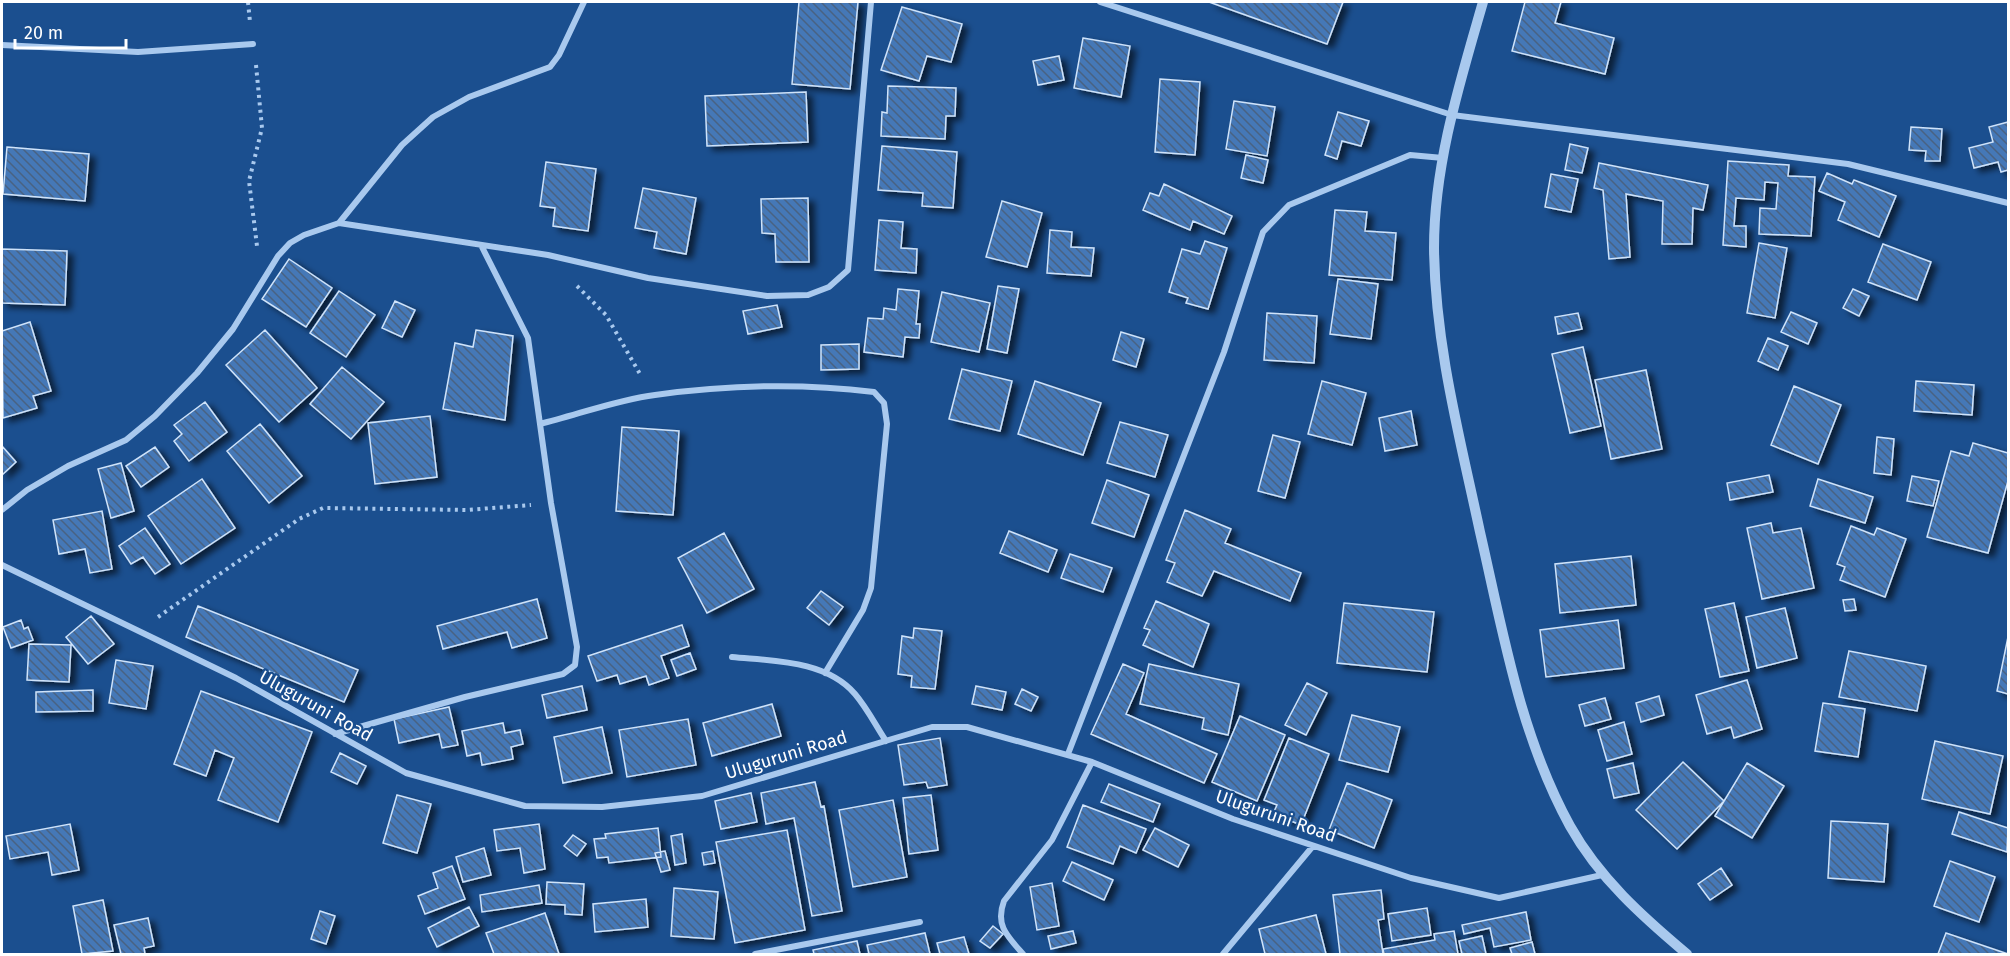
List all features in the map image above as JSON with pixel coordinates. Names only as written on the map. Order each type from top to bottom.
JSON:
[{"type":"street","points":[[339,223],[402,145],[434,117],[470,97],[550,67],[559,55],[584,2]]},
{"type":"street","points":[[2,510],[27,490],[68,466],[126,440],[155,416],[197,374],[233,330],[261,281],[290,243],[304,234],[339,223],[483,247],[548,255],[648,278],[767,296],[808,295],[829,287],[848,270],[871,2]]},
{"type":"street","points":[[1100,2],[1452,115],[1848,164],[2008,202]]},
{"type":"street","points":[[1483,2],[1452,115],[1443,158],[1434,247],[1438,311],[1446,375],[1516,693],[1538,756],[1570,827],[1602,874],[1644,918],[1688,954]]},
{"type":"street","points":[[2,45],[138,52],[253,44]]},
{"type":"street","points":[[1068,754],[1224,352],[1263,232],[1288,205],[1410,154],[1443,158]]},
{"type":"street","points":[[334,734],[465,697],[563,674],[575,665],[577,647],[551,503],[528,338],[483,247]]},
{"type":"street","points":[[540,424],[653,395],[733,388],[840,388],[874,392],[884,404],[887,424],[871,588],[863,610],[825,673]]},
{"type":"street","name":"Uluguruni Road","points":[[2,565],[236,678],[406,772],[525,806],[602,807],[702,796],[886,741],[950,725],[1068,754],[1233,819],[1411,878],[1499,898],[1602,874]]},
{"type":"street","points":[[732,657],[798,664],[825,673],[854,693],[886,741]]},
{"type":"street","points":[[1023,954],[999,921],[1004,901],[1052,840],[1092,762]]},
{"type":"street","points":[[1223,954],[1313,846]]},
{"type":"street","points":[[755,954],[920,922]]},
{"type":"path","points":[[248,2],[262,128],[249,181],[261,281]]},
{"type":"path","points":[[548,255],[606,315],[653,395]]},
{"type":"path","points":[[138,631],[299,519],[322,508],[467,510],[551,503]]},
{"type":"building","points":[[799,2],[858,2],[850,89],[792,84]]},
{"type":"building","points":[[1209,2],[1343,2],[1327,44]]},
{"type":"building","points":[[1525,2],[1561,2],[1555,23],[1614,38],[1605,74],[1512,51]]},
{"type":"building","points":[[902,7],[962,24],[951,62],[927,56],[919,81],[881,70]]},
{"type":"building","points":[[1083,38],[1130,46],[1121,97],[1074,88]]},
{"type":"building","points":[[1059,56],[1064,80],[1038,85],[1033,61]]},
{"type":"building","points":[[1160,79],[1200,82],[1195,155],[1155,152]]},
{"type":"building","points":[[888,86],[956,88],[955,116],[946,116],[945,139],[881,136],[882,112],[887,113]]},
{"type":"building","points":[[806,92],[808,142],[707,146],[705,96]]},
{"type":"building","points":[[1234,101],[1275,107],[1267,156],[1226,149]]},
{"type":"building","points":[[1338,112],[1369,121],[1361,146],[1342,141],[1337,159],[1325,155]]},
{"type":"building","points":[[2008,122],[2008,170],[2001,172],[1998,162],[1974,168],[1969,148],[1993,142],[1989,127]]},
{"type":"building","points":[[1911,127],[1942,129],[1940,161],[1925,161],[1926,151],[1909,150]]},
{"type":"building","points":[[1570,144],[1588,148],[1582,173],[1565,170]]},
{"type":"building","points":[[882,146],[957,152],[953,208],[922,206],[923,193],[878,190]]},
{"type":"building","points":[[7,147],[89,154],[85,201],[3,194]]},
{"type":"building","points":[[1246,155],[1268,160],[1263,183],[1241,178]]},
{"type":"building","points":[[1728,161],[1789,165],[1788,176],[1815,177],[1811,236],[1759,234],[1760,208],[1776,209],[1778,183],[1765,182],[1764,200],[1736,198],[1734,226],[1746,226],[1746,247],[1723,245]]},
{"type":"building","points":[[546,162],[596,169],[588,231],[553,226],[555,208],[540,206]]},
{"type":"building","points":[[1599,163],[1708,185],[1703,210],[1693,208],[1692,244],[1662,244],[1663,201],[1626,194],[1630,257],[1609,259],[1603,190],[1594,188]]},
{"type":"building","points":[[1827,173],[1852,184],[1854,180],[1896,196],[1879,237],[1838,220],[1845,202],[1819,191]]},
{"type":"building","points":[[1551,174],[1578,179],[1571,212],[1545,207]]},
{"type":"building","points":[[1164,184],[1232,216],[1224,234],[1193,221],[1190,230],[1143,210],[1150,193],[1159,196]]},
{"type":"building","points":[[643,188],[696,198],[686,254],[654,248],[657,232],[635,228]]},
{"type":"building","points":[[808,198],[809,262],[776,262],[775,234],[762,233],[761,199]]},
{"type":"building","points":[[1002,201],[1042,213],[1027,267],[986,257]]},
{"type":"building","points":[[1335,210],[1367,212],[1365,231],[1396,233],[1392,280],[1329,275]]},
{"type":"building","points":[[879,220],[903,222],[901,248],[917,249],[916,273],[875,270]]},
{"type":"building","points":[[1050,230],[1072,232],[1071,247],[1094,248],[1091,276],[1047,273]]},
{"type":"building","points":[[1205,241],[1227,248],[1208,309],[1186,303],[1188,298],[1169,292],[1182,249],[1200,254]]},
{"type":"building","points":[[1759,243],[1787,248],[1775,318],[1747,313]]},
{"type":"building","points":[[1883,244],[1931,262],[1917,300],[1868,282]]},
{"type":"building","points":[[2,249],[67,251],[65,305],[2,303]]},
{"type":"building","points":[[289,259],[332,288],[306,327],[262,299]]},
{"type":"building","points":[[1338,279],[1378,284],[1371,339],[1330,334]]},
{"type":"building","points":[[998,286],[1019,289],[1007,353],[987,349]]},
{"type":"building","points":[[898,289],[919,291],[916,324],[920,324],[919,338],[905,337],[903,357],[864,352],[868,318],[883,319],[884,308],[896,310]]},
{"type":"building","points":[[1853,289],[1869,296],[1859,316],[1843,308]]},
{"type":"building","points":[[339,291],[375,315],[346,357],[310,333]]},
{"type":"building","points":[[942,292],[990,303],[979,352],[931,342]]},
{"type":"building","points":[[395,301],[415,310],[402,337],[382,328]]},
{"type":"building","points":[[777,305],[782,327],[748,334],[743,311]]},
{"type":"building","points":[[1791,312],[1817,323],[1808,344],[1781,332]]},
{"type":"building","points":[[1267,313],[1317,316],[1314,363],[1264,360]]},
{"type":"building","points":[[1578,313],[1582,329],[1558,334],[1555,317]]},
{"type":"building","points":[[30,322],[51,391],[33,396],[37,408],[3,418],[2,331]]},
{"type":"building","points":[[265,330],[317,388],[279,422],[226,365]]},
{"type":"building","points":[[476,330],[513,336],[505,420],[443,409],[455,343],[473,347]]},
{"type":"building","points":[[1121,332],[1144,339],[1136,367],[1113,360]]},
{"type":"building","points":[[1768,338],[1788,346],[1778,370],[1758,361]]},
{"type":"building","points":[[859,344],[859,369],[821,370],[821,345]]},
{"type":"building","points":[[1583,347],[1601,426],[1570,433],[1552,354]]},
{"type":"building","points":[[342,367],[384,402],[351,439],[310,404]]},
{"type":"building","points":[[962,369],[1012,381],[1000,431],[949,419]]},
{"type":"building","points":[[1646,370],[1662,449],[1611,459],[1595,380]]},
{"type":"building","points":[[1035,381],[1101,403],[1083,455],[1018,434]]},
{"type":"building","points":[[1322,381],[1366,393],[1352,445],[1308,434]]},
{"type":"building","points":[[1916,381],[1974,385],[1972,415],[1914,411]]},
{"type":"building","points":[[1794,386],[1841,405],[1818,464],[1771,445]]},
{"type":"building","points":[[205,402],[227,432],[189,461],[174,441],[182,434],[174,425]]},
{"type":"building","points":[[1411,411],[1417,445],[1385,451],[1379,418]]},
{"type":"building","points":[[430,416],[437,477],[375,484],[368,423]]},
{"type":"building","points":[[1120,422],[1168,435],[1155,477],[1107,463]]},
{"type":"building","points":[[260,424],[302,476],[269,503],[227,451]]},
{"type":"building","points":[[622,427],[679,431],[673,515],[616,511]]},
{"type":"building","points":[[1273,435],[1300,442],[1285,498],[1258,491]]},
{"type":"building","points":[[1877,437],[1894,439],[1891,475],[1874,473]]},
{"type":"building","points":[[1973,443],[2008,453],[2008,481],[1988,553],[1927,537],[1951,451],[1969,456]]},
{"type":"building","points":[[2,446],[16,462],[2,475]]},
{"type":"building","points":[[155,447],[169,467],[141,487],[126,466]]},
{"type":"building","points":[[121,463],[134,511],[111,518],[98,469]]},
{"type":"building","points":[[1769,475],[1773,492],[1730,500],[1727,483]]},
{"type":"building","points":[[1912,476],[1939,481],[1933,506],[1907,501]]},
{"type":"building","points":[[202,479],[235,528],[181,564],[148,516]]},
{"type":"building","points":[[1818,479],[1873,497],[1865,523],[1810,506]]},
{"type":"building","points":[[1107,480],[1149,495],[1134,537],[1092,523]]},
{"type":"building","points":[[1185,510],[1231,529],[1225,543],[1301,573],[1290,601],[1214,571],[1202,596],[1167,582],[1175,563],[1166,560]]},
{"type":"building","points":[[102,511],[112,569],[90,573],[85,549],[59,554],[53,520]]},
{"type":"building","points":[[1771,523],[1773,533],[1801,528],[1814,588],[1762,599],[1747,528]]},
{"type":"building","points":[[1851,526],[1874,535],[1877,528],[1906,539],[1885,597],[1840,580],[1845,567],[1837,564]]},
{"type":"building","points":[[145,528],[170,564],[155,574],[143,557],[131,564],[119,546]]},
{"type":"building","points":[[1009,531],[1057,550],[1048,572],[1000,553]]},
{"type":"building","points":[[724,533],[754,589],[707,613],[678,558]]},
{"type":"building","points":[[1070,554],[1112,568],[1103,592],[1061,578]]},
{"type":"building","points":[[1631,556],[1636,605],[1560,613],[1555,564]]},
{"type":"building","points":[[821,591],[843,607],[829,625],[807,608]]},
{"type":"building","points":[[537,599],[547,638],[512,648],[507,632],[443,649],[437,626]]},
{"type":"building","points":[[1854,599],[1856,610],[1845,611],[1843,600]]},
{"type":"building","points":[[1156,601],[1209,624],[1193,667],[1143,645],[1150,630],[1144,628]]},
{"type":"building","points":[[1344,603],[1434,612],[1427,672],[1337,663]]},
{"type":"building","points":[[1734,603],[1749,671],[1720,677],[1705,609]]},
{"type":"building","points":[[198,606],[358,670],[344,702],[186,637]]},
{"type":"building","points":[[1785,608],[1797,658],[1757,668],[1746,617]]},
{"type":"building","points":[[91,616],[114,644],[88,664],[66,637]]},
{"type":"building","points":[[21,620],[24,629],[28,627],[33,640],[11,648],[3,627]]},
{"type":"building","points":[[1618,620],[1624,668],[1546,677],[1540,630]]},
{"type":"building","points":[[682,625],[689,646],[661,656],[669,678],[649,685],[646,676],[620,684],[617,675],[597,681],[588,656]]},
{"type":"building","points":[[914,628],[942,631],[935,689],[911,687],[912,676],[898,674],[902,636],[913,638]]},
{"type":"building","points":[[2008,637],[2008,694],[1997,691]]},
{"type":"building","points":[[29,644],[71,645],[69,682],[27,680]]},
{"type":"building","points":[[1849,651],[1926,666],[1917,711],[1839,697]]},
{"type":"building","points":[[690,653],[696,669],[677,676],[671,660]]},
{"type":"building","points":[[116,660],[153,666],[146,709],[109,703]]},
{"type":"building","points":[[1123,664],[1144,673],[1126,714],[1217,754],[1204,783],[1091,734]]},
{"type":"building","points":[[1149,664],[1239,684],[1228,735],[1202,729],[1204,718],[1140,704]]},
{"type":"building","points":[[1747,680],[1762,729],[1734,738],[1731,727],[1707,734],[1696,695]]},
{"type":"building","points":[[1307,683],[1327,693],[1306,735],[1285,725]]},
{"type":"building","points":[[582,686],[587,710],[547,718],[542,695]]},
{"type":"building","points":[[976,686],[1006,692],[1002,710],[972,704]]},
{"type":"building","points":[[1022,689],[1038,697],[1031,711],[1015,704]]},
{"type":"building","points":[[93,690],[93,711],[36,712],[36,692]]},
{"type":"building","points":[[201,691],[312,732],[278,822],[218,800],[234,758],[215,750],[206,776],[174,764]]},
{"type":"building","points":[[1659,696],[1664,715],[1641,722],[1636,703]]},
{"type":"building","points":[[1605,698],[1611,719],[1585,726],[1579,705]]},
{"type":"building","points":[[1823,703],[1865,709],[1858,757],[1815,751]]},
{"type":"building","points":[[772,704],[781,736],[712,756],[703,723]]},
{"type":"building","points":[[449,707],[458,745],[442,748],[439,734],[399,743],[394,719]]},
{"type":"building","points":[[1352,715],[1400,727],[1388,772],[1339,760]]},
{"type":"building","points":[[1240,716],[1285,735],[1257,801],[1212,782]]},
{"type":"building","points":[[688,719],[696,765],[627,777],[619,730]]},
{"type":"building","points":[[1624,722],[1632,754],[1607,761],[1598,730]]},
{"type":"building","points":[[503,723],[505,733],[520,730],[523,744],[511,747],[513,759],[482,765],[480,753],[467,756],[462,731]]},
{"type":"building","points":[[602,727],[612,773],[563,783],[554,737]]},
{"type":"building","points":[[940,738],[947,785],[928,788],[926,782],[904,785],[898,745]]},
{"type":"building","points":[[1289,738],[1329,754],[1301,825],[1273,814],[1277,805],[1264,800]]},
{"type":"building","points":[[1935,741],[2003,756],[1990,814],[1922,799]]},
{"type":"building","points":[[340,753],[366,766],[357,784],[331,772]]},
{"type":"building","points":[[1683,762],[1724,801],[1677,849],[1636,810]]},
{"type":"building","points":[[1633,763],[1639,793],[1614,798],[1607,769]]},
{"type":"building","points":[[1747,763],[1784,786],[1752,838],[1715,816]]},
{"type":"building","points":[[815,782],[821,807],[824,806],[842,911],[812,916],[794,818],[766,824],[761,793]]},
{"type":"building","points":[[1347,783],[1392,800],[1374,848],[1329,830]]},
{"type":"building","points":[[1109,784],[1160,804],[1153,822],[1101,802]]},
{"type":"building","points":[[751,793],[757,822],[721,829],[715,801]]},
{"type":"building","points":[[397,795],[431,804],[417,853],[383,843]]},
{"type":"building","points":[[931,795],[938,850],[909,854],[903,798]]},
{"type":"building","points":[[893,800],[907,877],[853,887],[839,810]]},
{"type":"building","points":[[1083,805],[1146,829],[1136,853],[1120,846],[1113,864],[1067,847]]},
{"type":"building","points":[[1959,812],[2008,828],[2007,852],[1952,834]]},
{"type":"building","points":[[1831,821],[1888,824],[1884,882],[1828,878]]},
{"type":"building","points":[[70,824],[79,870],[52,875],[48,852],[10,859],[6,836]]},
{"type":"building","points":[[539,824],[545,869],[524,873],[520,848],[497,851],[494,830]]},
{"type":"building","points":[[658,828],[661,857],[609,863],[608,857],[597,858],[594,839],[606,838],[605,834]]},
{"type":"building","points":[[1155,828],[1189,845],[1178,867],[1143,850]]},
{"type":"building","points":[[787,830],[805,930],[735,943],[716,842]]},
{"type":"building","points":[[682,834],[686,863],[675,865],[671,836]]},
{"type":"building","points":[[573,835],[586,844],[577,856],[564,846]]},
{"type":"building","points":[[484,848],[491,875],[463,882],[456,857]]},
{"type":"building","points":[[665,851],[670,870],[661,872],[655,853]]},
{"type":"building","points":[[713,851],[715,863],[704,865],[702,853]]},
{"type":"building","points":[[1950,861],[1995,877],[1979,922],[1934,906]]},
{"type":"building","points":[[1072,862],[1113,880],[1104,900],[1063,881]]},
{"type":"building","points":[[452,866],[465,899],[425,914],[418,896],[438,888],[433,873]]},
{"type":"building","points":[[1721,868],[1732,885],[1710,900],[1698,884]]},
{"type":"building","points":[[547,882],[584,884],[582,915],[565,914],[565,905],[546,904]]},
{"type":"building","points":[[1052,883],[1059,926],[1037,930],[1030,887]]},
{"type":"building","points":[[539,885],[542,903],[482,912],[480,895]]},
{"type":"building","points":[[674,888],[718,892],[714,939],[671,936]]},
{"type":"building","points":[[1381,890],[1384,919],[1378,920],[1383,954],[1340,954],[1333,895]]},
{"type":"building","points":[[646,899],[648,927],[595,932],[593,904]]},
{"type":"building","points":[[103,900],[113,951],[82,954],[73,906]]},
{"type":"building","points":[[469,907],[479,926],[437,947],[428,928]]},
{"type":"building","points":[[1427,908],[1431,935],[1392,941],[1388,914]]},
{"type":"building","points":[[320,911],[335,916],[326,944],[311,939]]},
{"type":"building","points":[[1526,912],[1531,940],[1494,947],[1490,928],[1464,934],[1462,925]]},
{"type":"building","points":[[545,913],[559,954],[494,954],[486,933]]},
{"type":"building","points":[[1316,915],[1326,954],[1265,954],[1259,929]]},
{"type":"building","points":[[148,918],[154,946],[144,948],[145,954],[121,954],[114,925]]},
{"type":"building","points":[[993,926],[1003,934],[990,948],[980,941]]},
{"type":"building","points":[[1073,931],[1076,943],[1051,949],[1048,936]]},
{"type":"building","points":[[1454,931],[1458,954],[1384,954],[1383,949],[1435,940],[1434,934]]},
{"type":"building","points":[[925,933],[930,954],[869,954],[867,945]]},
{"type":"building","points":[[1946,933],[2008,954],[1938,954]]},
{"type":"building","points":[[1482,936],[1486,954],[1462,954],[1459,941]]},
{"type":"building","points":[[964,937],[969,954],[940,954],[937,943]]},
{"type":"building","points":[[857,941],[860,954],[814,954],[813,950]]},
{"type":"building","points":[[1532,942],[1535,954],[1512,954],[1510,948]]}]
